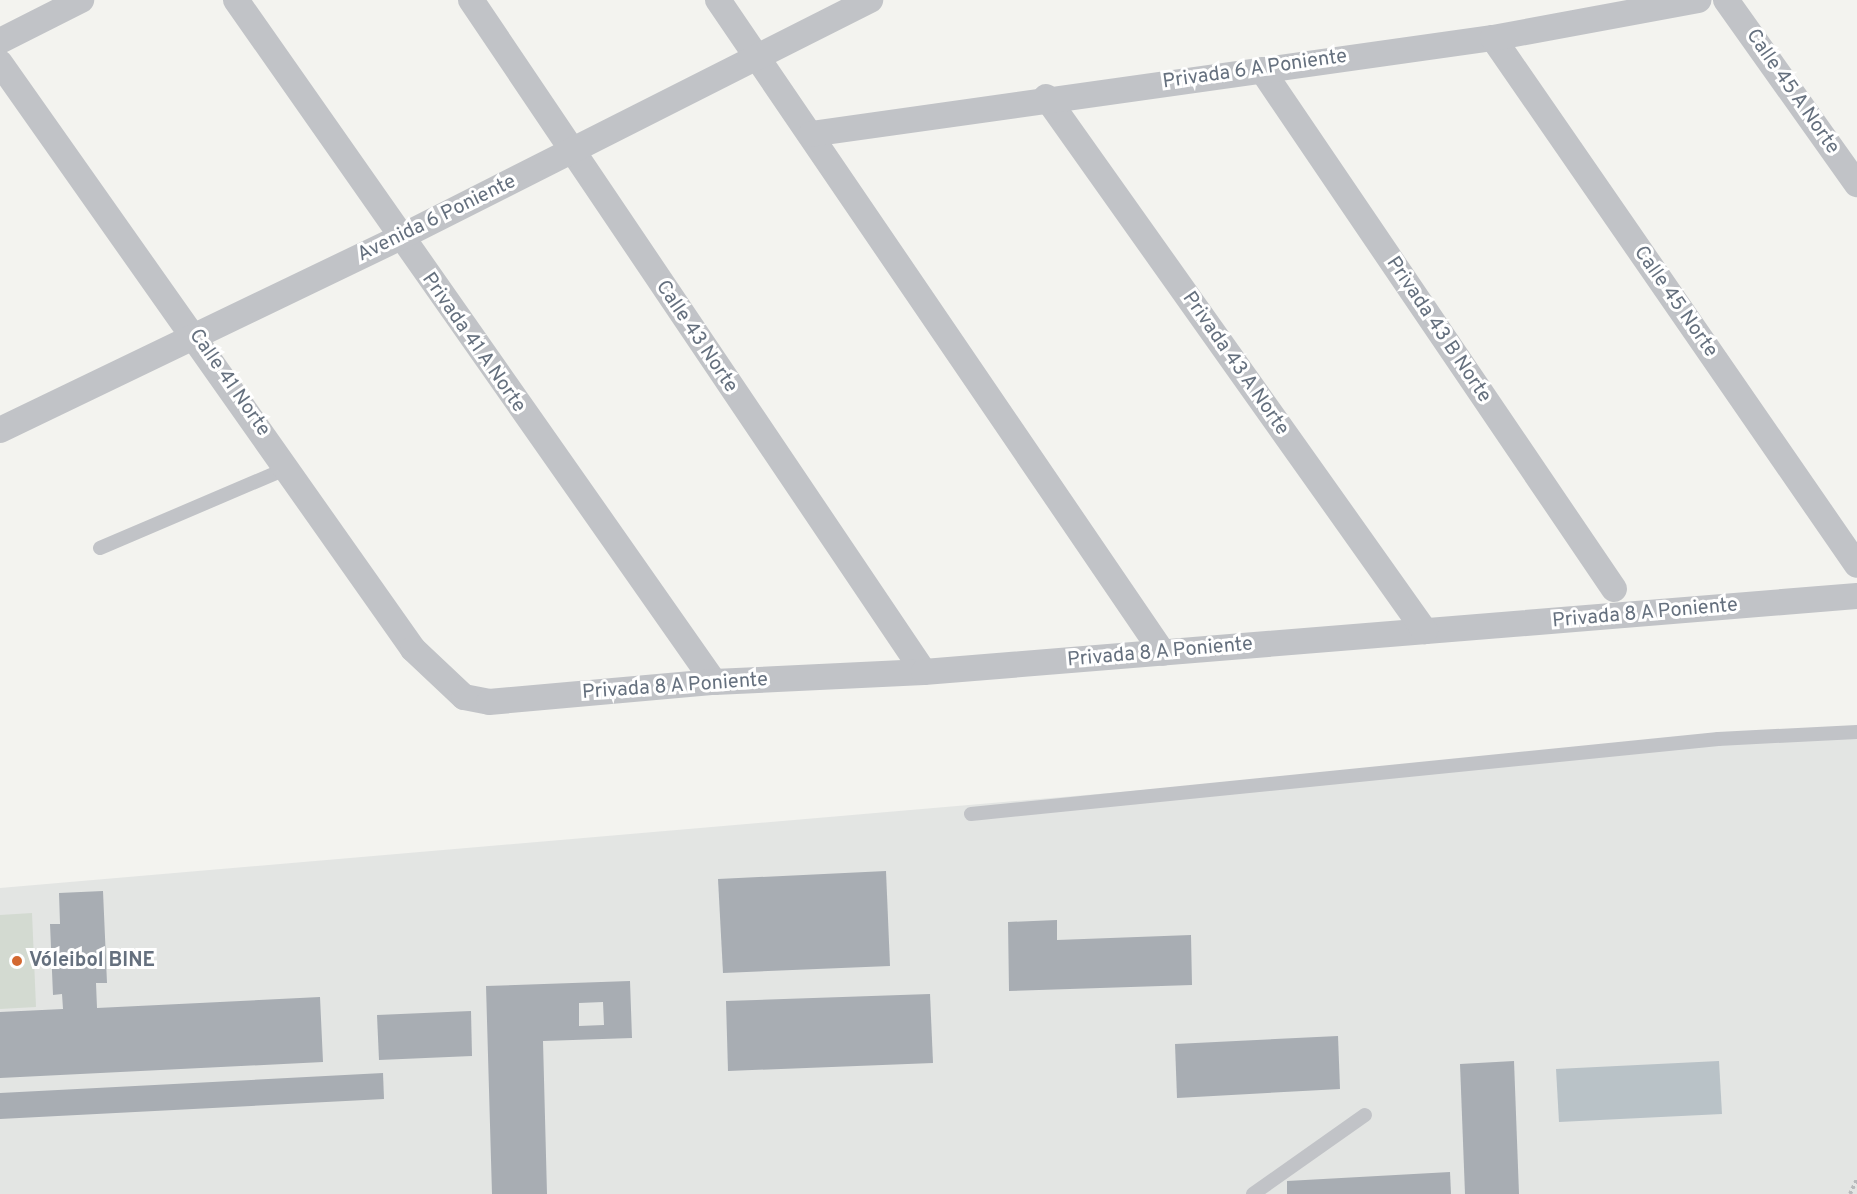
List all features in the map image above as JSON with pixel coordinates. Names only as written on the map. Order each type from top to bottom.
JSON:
[{"type":"street","points":[[0,41],[81,0]]},
{"type":"street","name":"Privada 41 A Norte","points":[[236,0],[399,238],[714,682]]},
{"type":"street","name":"Calle 43 Norte","points":[[471,0],[571,153],[924,672]]},
{"type":"street","points":[[718,0],[1163,653]]},
{"type":"street","name":"Avenida 6 Poniente","points":[[0,430],[197,338],[571,153],[870,0]]},
{"type":"street","name":"Privada 6 A Poniente","points":[[811,134],[1046,97],[1493,38],[1699,0]]},
{"type":"street","name":"Calle 45 A Norte","points":[[1726,0],[1857,184]]},
{"type":"street","name":"Calle 45 Norte","points":[[1493,38],[1857,565]]},
{"type":"street","name":"Calle 41 Norte","points":[[0,63],[197,338],[413,649],[464,697]]},
{"type":"street","name":"Privada 43 B Norte","points":[[1262,70],[1614,589]]},
{"type":"street","name":"Privada 43 A Norte","points":[[1046,97],[1425,631]]},
{"type":"street","name":"Privada 8 A Poniente","points":[[464,697],[489,702],[714,682],[924,672],[1857,596]]},
{"type":"lane","points":[[100,548],[288,468]]},
{"type":"lane","points":[[971,814],[1718,739],[1857,732]]},
{"type":"lane","points":[[1253,1194],[1365,1114]]},
{"type":"path","points":[[1850,1194],[1857,1179]]},
{"type":"shaded area","points":[[1857,729],[1857,1194],[0,1194],[0,888]]},
{"type":"shaded area","name":"Vóleibol BINE","points":[[32,913],[36,1007],[0,1009],[0,915]]},
{"type":"shaded area","points":[[1719,1061],[1722,1114],[1559,1122],[1556,1069]]},
{"type":"building","points":[[886,871],[890,966],[723,973],[718,879]]},
{"type":"building","points":[[103,891],[107,983],[96,983],[97,1008],[320,997],[323,1062],[0,1078],[0,1012],[63,1009],[62,994],[53,995],[50,924],[60,924],[59,893]]},
{"type":"building","points":[[1057,920],[1057,940],[1191,935],[1192,985],[1009,991],[1008,922]]},
{"type":"building","points":[[630,981],[632,1038],[543,1041],[547,1194],[492,1194],[486,986]],"holes":[[[603,1002],[604,1025],[579,1026],[579,1003]]]},
{"type":"building","points":[[930,994],[933,1063],[728,1071],[726,1001]]},
{"type":"building","points":[[471,1011],[472,1056],[379,1060],[377,1015]]},
{"type":"building","points":[[1338,1036],[1340,1089],[1177,1098],[1175,1044]]},
{"type":"building","points":[[1514,1061],[1519,1194],[1465,1194],[1460,1064]]},
{"type":"building","points":[[383,1073],[384,1099],[0,1119],[0,1093]]},
{"type":"building","points":[[1450,1172],[1451,1194],[1287,1194],[1287,1181]]},
{"type":"place","name":"Vóleibol BINE","points":[[17,961]]}]
